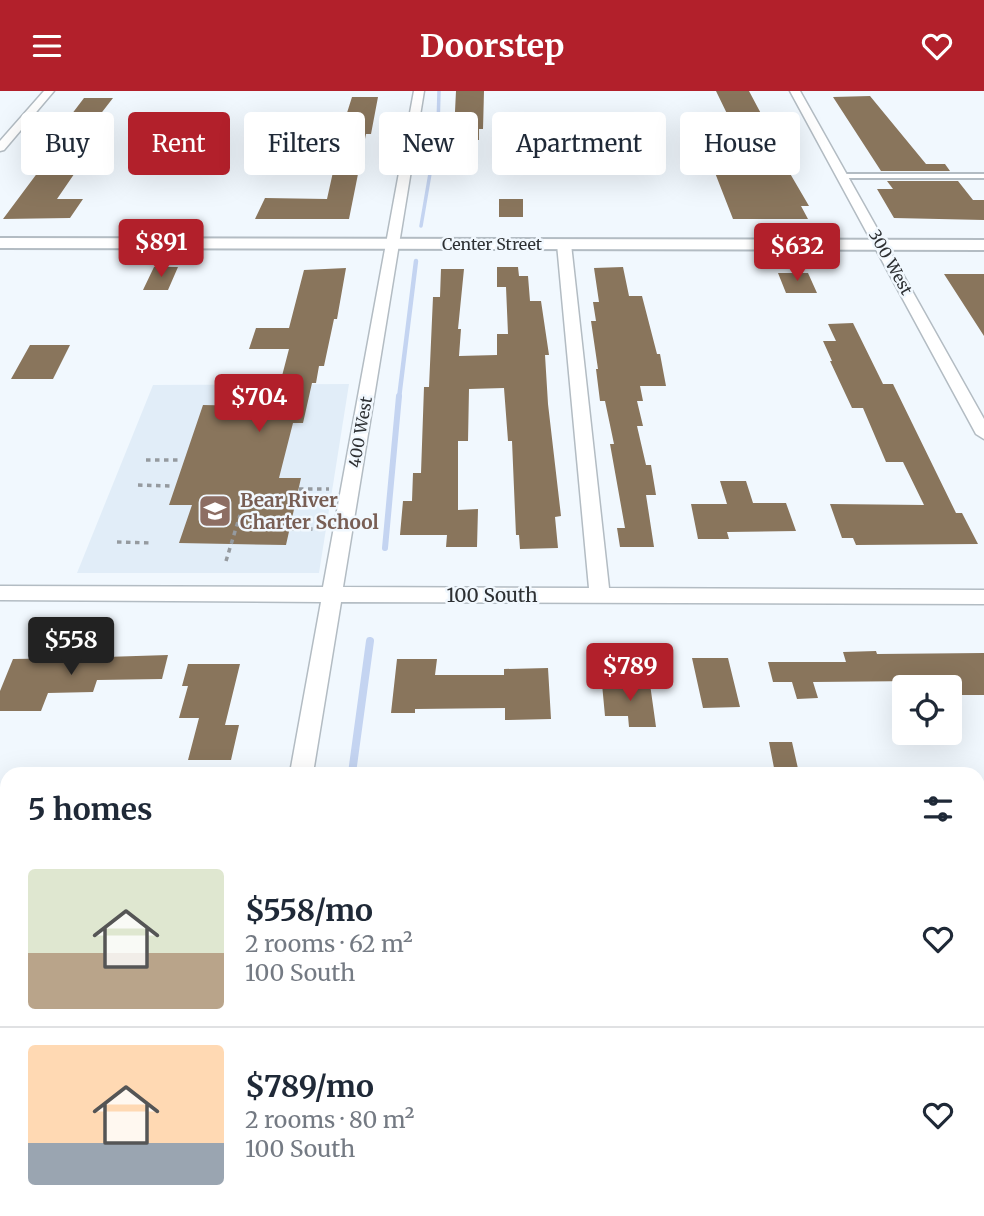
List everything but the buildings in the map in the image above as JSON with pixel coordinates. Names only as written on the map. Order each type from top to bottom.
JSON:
[{"type":"street","points":[[0,148],[49,91]]},
{"type":"street","name":"400 West","points":[[303,767],[419,91]]},
{"type":"street","name":"300 West","points":[[795,91],[984,434]]},
{"type":"street","name":"Center Street","points":[[0,243],[984,245]]},
{"type":"street","points":[[564,244],[600,595]]},
{"type":"street","name":"100 South","points":[[0,593],[984,597]]},
{"type":"lane","points":[[843,176],[984,176]]},
{"type":"path","points":[[146,460],[181,460]]},
{"type":"path","points":[[138,485],[172,486]]},
{"type":"path","points":[[299,489],[335,489]]},
{"type":"path","points":[[226,561],[240,515]]},
{"type":"path","points":[[290,529],[323,529]]},
{"type":"path","points":[[117,543],[153,543]]},
{"type":"shaded area","name":"Bear River Charter School","points":[[349,384],[319,573],[77,573],[153,385]]},
{"type":"waterway","points":[[421,226],[438,127],[439,91]]},
{"type":"waterway","points":[[399,398],[416,261]]},
{"type":"waterway","points":[[385,548],[399,396]]},
{"type":"waterway","points":[[353,767],[370,641]]},
{"type":"place","name":"Bear River Charter School","points":[[215,511]]}]
